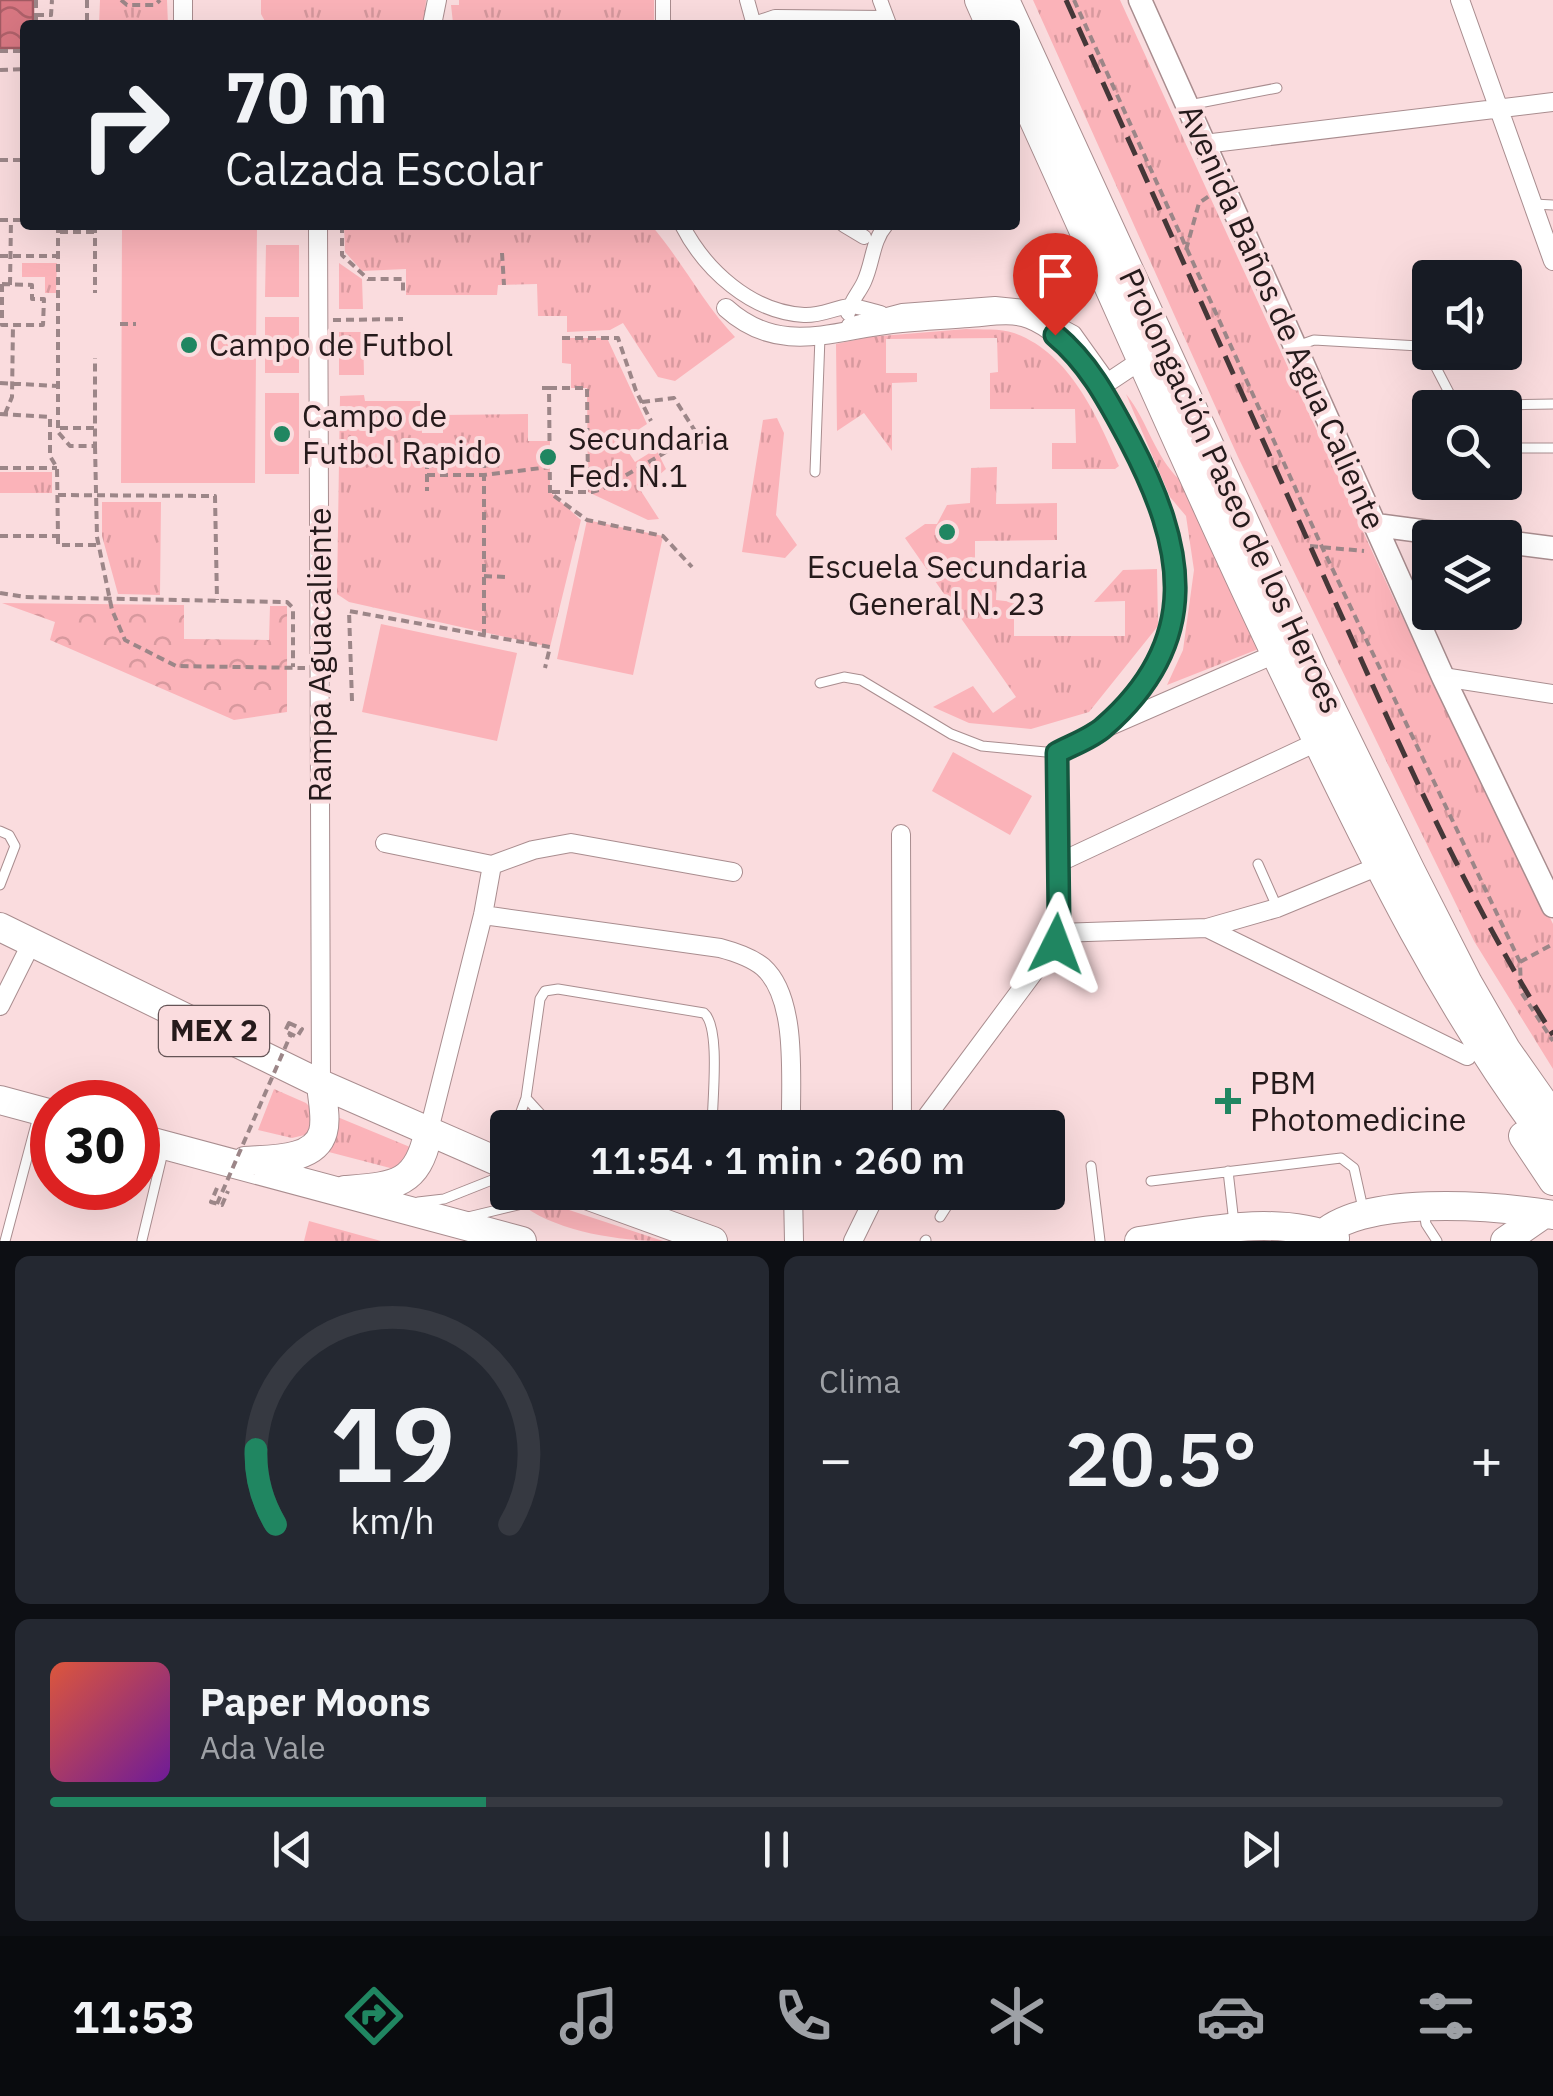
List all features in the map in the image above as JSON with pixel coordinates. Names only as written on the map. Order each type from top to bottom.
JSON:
[{"type":"main road","name":"Prolongación Paseo de los Heroes","points":[[1020,33],[1290,621],[1411,871]]},
{"type":"main road","points":[[1020,90],[1275,654],[1403,916],[1434,997],[1467,1056],[1553,1181]]},
{"type":"main road","points":[[1411,871],[1442,910],[1528,1054],[1553,1087]]},
{"type":"main road","points":[[1411,871],[1468,984],[1506,1049],[1553,1116]]},
{"type":"main road","points":[[1403,916],[1508,1091],[1553,1149]]},
{"type":"main road","name":"MEX 2","points":[[0,927],[321,1084],[490,1158]]},
{"type":"main road","points":[[220,1175],[302,1154],[318,1142],[324,1120],[321,1084]]},
{"type":"main road","points":[[1,1106],[30,1110]]},
{"type":"main road","points":[[329,1191],[400,1181],[415,1172],[428,1134]]},
{"type":"main road","points":[[160,1145],[220,1175],[329,1191],[386,1206],[448,1232],[522,1241]]},
{"type":"main road","points":[[1139,1241],[1234,1229],[1327,1238],[1364,1216],[1423,1208],[1498,1208],[1549,1214]]},
{"type":"main road","points":[[627,1210],[713,1241]]},
{"type":"main road","points":[[1505,1241],[1549,1214]]},
{"type":"street","name":"Avenida Baños de Agua Caliente","points":[[1140,0],[1298,346],[1442,677],[1553,906]]},
{"type":"street","points":[[1460,0],[1553,261]]},
{"type":"street","points":[[766,20],[843,20]]},
{"type":"street","points":[[1204,144],[1553,102]]},
{"type":"street","name":"Rampa Aguacaliente","points":[[318,230],[321,1084]]},
{"type":"street","points":[[686,230],[711,265],[757,302],[802,315],[849,306],[886,314]]},
{"type":"street","points":[[848,329],[849,306],[864,281],[876,233]]},
{"type":"street","points":[[726,308],[774,333],[820,337],[886,314],[995,304],[1025,308],[1074,333],[1106,385],[1160,507],[1177,574],[1175,608],[1158,660],[1146,680],[1103,729]]},
{"type":"street","points":[[848,329],[1003,316],[1028,318],[1064,343],[1106,385]]},
{"type":"street","points":[[1106,385],[1140,361]]},
{"type":"street","points":[[1376,525],[1412,530]]},
{"type":"street","points":[[1522,544],[1553,548]]},
{"type":"street","points":[[932,1110],[1048,957],[1058,934],[1057,753],[1275,654]]},
{"type":"street","points":[[1442,677],[1553,694]]},
{"type":"street","points":[[1058,862],[1317,742]]},
{"type":"street","points":[[901,834],[902,1110]]},
{"type":"street","points":[[385,842],[492,865],[533,850],[571,843],[732,872]]},
{"type":"street","points":[[428,1134],[492,865]]},
{"type":"street","points":[[1058,934],[1207,928],[1278,908],[1379,866]]},
{"type":"street","points":[[482,915],[720,948],[752,960],[764,968],[779,989],[788,1021],[790,1110]]},
{"type":"street","points":[[1207,928],[1467,1056]]},
{"type":"street","points":[[0,1006],[32,942]]},
{"type":"street","points":[[793,1210],[794,1241]]},
{"type":"street","points":[[852,1241],[868,1210]]},
{"type":"lane","points":[[1186,105],[1277,88]]},
{"type":"lane","points":[[1532,204],[1553,206]]},
{"type":"lane","points":[[815,472],[820,337]]},
{"type":"lane","points":[[1298,346],[1314,340],[1420,346],[1429,354],[1447,390]]},
{"type":"lane","points":[[1522,405],[1553,404]]},
{"type":"lane","points":[[1522,448],[1553,448]]},
{"type":"lane","points":[[820,683],[844,676],[861,680],[951,734],[982,746],[1057,753]]},
{"type":"lane","points":[[0,831],[15,846],[0,885]]},
{"type":"lane","points":[[1258,864],[1278,908]]},
{"type":"lane","points":[[522,1110],[540,999],[546,991],[558,989],[704,1013],[710,1018],[713,1034],[712,1110]]},
{"type":"lane","points":[[526,1098],[535,1110]]},
{"type":"lane","points":[[142,1240],[165,1146]]},
{"type":"lane","points":[[1151,1181],[1341,1158],[1354,1168],[1364,1216]]},
{"type":"lane","points":[[5,1241],[30,1162]]},
{"type":"lane","points":[[1092,1166],[1100,1241]]},
{"type":"lane","points":[[386,1206],[444,1199],[490,1171]]},
{"type":"lane","points":[[1228,1172],[1234,1229]]},
{"type":"lane","points":[[1423,1208],[1426,1224],[1437,1241]]},
{"type":"lane","points":[[448,1232],[492,1210]]},
{"type":"lane","points":[[660,1222],[661,1210]]},
{"type":"lane","points":[[940,1217],[944,1210]]},
{"type":"path","points":[[36,0],[36,20]]},
{"type":"path","points":[[36,15],[51,15],[52,0]]},
{"type":"path","points":[[122,0],[127,5],[155,5],[160,0]]},
{"type":"path","points":[[1074,0],[1322,547],[1520,962],[1521,992],[1553,1041]]},
{"type":"path","points":[[1186,250],[1199,203],[1223,186]]},
{"type":"path","points":[[0,220],[20,220]]},
{"type":"path","points":[[10,284],[11,220]]},
{"type":"path","points":[[59,230],[58,434],[70,446],[94,446]]},
{"type":"path","points":[[93,230],[95,293]]},
{"type":"path","points":[[342,230],[342,255],[368,279],[403,279],[403,295]]},
{"type":"path","points":[[502,253],[504,285]]},
{"type":"path","points":[[0,256],[58,256]]},
{"type":"path","points":[[44,325],[44,299],[32,299],[32,285],[2,284],[1,324],[44,325],[58,325]]},
{"type":"path","points":[[330,320],[403,320]]},
{"type":"path","points":[[13,324],[12,397],[3,414],[50,417],[50,456],[57,468],[58,545],[99,545]]},
{"type":"path","points":[[120,324],[136,324]]},
{"type":"path","points":[[562,338],[618,338],[651,421]]},
{"type":"path","points":[[94,358],[92,428],[99,545],[109,598],[125,640],[170,664],[310,668]]},
{"type":"path","points":[[0,384],[58,386]]},
{"type":"path","points":[[542,388],[587,388],[588,492]]},
{"type":"path","points":[[549,388],[550,492]]},
{"type":"path","points":[[642,402],[674,398],[704,446]]},
{"type":"path","points":[[60,428],[92,428]]},
{"type":"path","points":[[550,492],[602,488],[697,434]]},
{"type":"path","points":[[484,460],[484,634]]},
{"type":"path","points":[[426,462],[427,491]]},
{"type":"path","points":[[427,475],[484,475],[550,467]]},
{"type":"path","points":[[0,468],[57,468]]},
{"type":"path","points":[[550,492],[587,520],[663,536],[692,567]]},
{"type":"path","points":[[58,495],[217,498],[217,600]]},
{"type":"path","points":[[0,536],[58,536]]},
{"type":"path","points":[[1310,546],[1388,553]]},
{"type":"path","points":[[484,576],[504,577]]},
{"type":"path","points":[[0,592],[25,598],[282,601],[291,604],[293,668]]},
{"type":"path","points":[[352,701],[349,612],[550,647],[545,668]]},
{"type":"path","points":[[1520,962],[1553,944]]},
{"type":"path","points":[[217,1204],[291,1034]]},
{"type":"path","points":[[220,1175],[211,1202],[222,1206],[228,1192]]},
{"type":"green space","points":[[100,0],[167,0],[168,20],[99,20]]},
{"type":"green space","points":[[261,0],[426,0],[424,20],[264,20]]},
{"type":"green space","points":[[459,0],[654,0],[654,20],[453,20],[451,5],[459,5]]},
{"type":"green space","points":[[1033,0],[1120,0],[1398,608],[1553,924],[1553,1069],[1474,941],[1238,457]]},
{"type":"green space","name":"Campo de Futbol","points":[[122,230],[257,230],[255,483],[121,483]]},
{"type":"green space","points":[[344,230],[655,230],[735,337],[675,381],[658,377],[623,323],[610,330],[567,332],[567,316],[538,316],[537,284],[498,285],[497,295],[406,295],[406,269],[362,271],[345,252]]},
{"type":"green space","points":[[266,245],[299,245],[299,297],[265,297]]},
{"type":"green space","points":[[22,263],[57,263],[56,293],[45,293],[45,277],[22,277]]},
{"type":"green space","points":[[339,263],[362,279],[363,309],[339,309]]},
{"type":"green space","name":"Campo de Futbol Rapido","points":[[265,317],[299,317],[299,373],[265,373]]},
{"type":"green space","points":[[966,329],[1014,333],[1051,355],[1091,407],[1119,466],[1052,469],[1052,443],[1076,443],[1075,409],[990,409],[990,373],[998,372],[997,338],[886,339],[886,373],[917,373],[917,382],[892,383],[892,451],[864,413],[837,431],[836,344],[869,337]]},
{"type":"green space","points":[[339,332],[363,332],[364,375],[339,375]]},
{"type":"green space","points":[[562,338],[607,338],[647,424],[621,441],[635,462],[656,449],[666,469],[641,491],[659,519],[648,520],[588,492],[587,388],[571,388],[571,364],[562,363]]},
{"type":"green space","name":"Campo de Futbol Rapido","points":[[265,393],[299,393],[299,474],[265,474]]},
{"type":"green space","points":[[1126,394],[1180,480],[1261,648],[1167,685],[1183,650],[1194,570],[1186,516],[1170,497]]},
{"type":"green space","points":[[364,395],[365,401],[421,401],[422,433],[443,433],[443,415],[528,414],[528,441],[550,441],[550,492],[581,520],[550,647],[349,602],[337,594],[340,396]]},
{"type":"green space","points":[[777,418],[784,433],[776,515],[797,545],[785,558],[742,552],[763,420]]},
{"type":"green space","points":[[997,467],[996,504],[1057,503],[1057,540],[975,541],[975,575],[997,575],[996,600],[1014,602],[1014,636],[1125,636],[1125,601],[1094,602],[1123,570],[1157,569],[1158,626],[1089,712],[1031,729],[969,723],[933,707],[973,686],[993,713],[1016,697],[905,538],[925,524],[937,524],[947,505],[970,503],[971,468]]},
{"type":"green space","points":[[0,472],[52,472],[52,493],[0,493]]},
{"type":"green space","points":[[102,502],[161,502],[160,595],[118,594],[102,536]]},
{"type":"green space","points":[[587,520],[663,536],[633,675],[557,659]]},
{"type":"green space","points":[[2,603],[184,605],[184,639],[269,640],[270,606],[287,606],[287,712],[234,720],[50,640],[55,622]]},
{"type":"green space","points":[[381,624],[517,653],[497,741],[362,712]]},
{"type":"green space","points":[[953,752],[1032,796],[1010,835],[932,791]]},
{"type":"green space","points":[[274,1089],[313,1110],[309,1134],[292,1138],[258,1130]]},
{"type":"green space","points":[[335,1116],[410,1147],[410,1154],[394,1169],[325,1151]]},
{"type":"green space","points":[[530,1210],[569,1210],[663,1241],[591,1233]]},
{"type":"green space","points":[[309,1221],[381,1241],[304,1241]]},
{"type":"water","points":[[0,0],[33,0],[33,20],[20,20],[20,48],[0,48]]},
{"type":"railway","points":[[1066,0],[1406,759],[1490,927],[1553,1035]]},
{"type":"place","name":"Campo de Futbol","points":[[189,345]]},
{"type":"place","name":"Campo de Futbol Rapido","points":[[282,434]]},
{"type":"place","name":"Secundaria Fed. N.1","points":[[548,457]]},
{"type":"place","name":"Escuela Secundaria General N. 23","points":[[947,532]]},
{"type":"place","name":"PBM Photomedicine","points":[[1228,1101]]},
{"type":"route","points":[[1055,335],[1102,388],[1136,454],[1160,507],[1177,574],[1168,636],[1146,680],[1103,729],[1057,753],[1056,944]]}]
